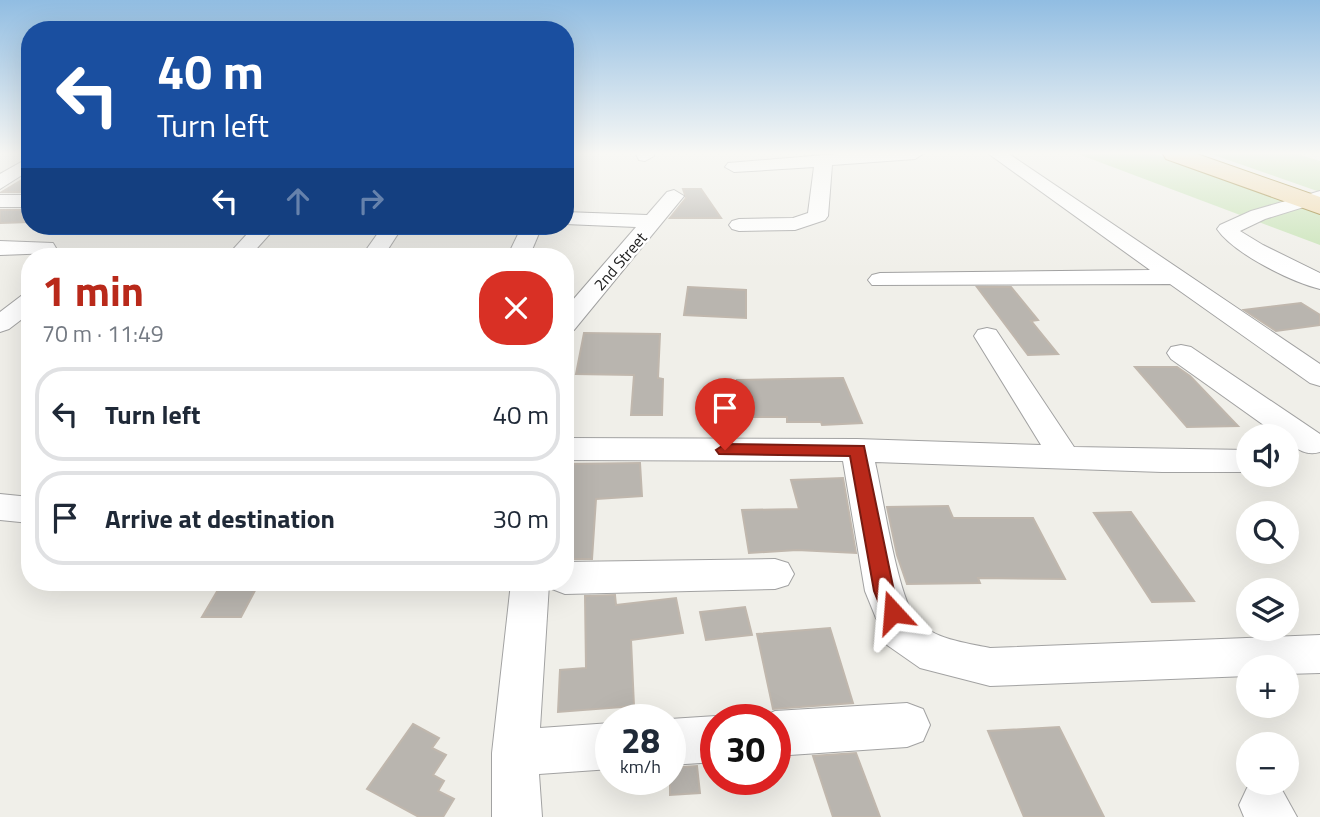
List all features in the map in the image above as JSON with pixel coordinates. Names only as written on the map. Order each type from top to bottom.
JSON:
[{"type":"main road","points":[[1291,192],[1315,200]]},
{"type":"main road","points":[[1295,192],[1315,200]]},
{"type":"street","points":[[739,225],[795,224],[818,216],[820,192]]},
{"type":"street","points":[[1052,192],[1320,377]]},
{"type":"street","name":"2nd Street","points":[[574,315],[674,196]]},
{"type":"street","points":[[1315,200],[1227,229],[1230,235],[1248,246],[1320,282]]},
{"type":"street","points":[[0,201],[21,201]]},
{"type":"street","points":[[574,218],[654,222]]},
{"type":"street","points":[[246,248],[258,235]]},
{"type":"street","points":[[0,248],[45,248]]},
{"type":"street","points":[[880,280],[1176,277]]},
{"type":"street","points":[[0,295],[21,296]]},
{"type":"street","points":[[0,324],[21,308]]},
{"type":"street","points":[[987,336],[1064,457]]},
{"type":"street","points":[[1181,353],[1306,446]]},
{"type":"street","points":[[574,449],[858,450],[1236,461]]},
{"type":"street","points":[[858,450],[884,591],[901,632],[935,655],[990,667],[1320,654]]},
{"type":"street","points":[[0,507],[21,509]]},
{"type":"street","points":[[574,578],[775,574]]},
{"type":"street","points":[[517,817],[515,752],[529,591]]},
{"type":"street","points":[[791,733],[907,725]]},
{"type":"street","points":[[515,752],[595,747]]},
{"type":"green space","points":[[1179,192],[1260,192],[1320,214],[1320,245]]},
{"type":"building","points":[[684,192],[703,192],[721,218],[670,218],[686,198]]},
{"type":"building","points":[[0,210],[21,210],[21,222],[0,223]]},
{"type":"building","points":[[688,287],[746,290],[746,318],[684,315]]},
{"type":"building","points":[[977,287],[1011,287],[1038,320],[1031,321],[1058,354],[1028,355]]},
{"type":"building","points":[[1301,303],[1320,315],[1320,325],[1276,331],[1244,310]]},
{"type":"building","points":[[584,333],[660,334],[658,378],[663,379],[662,415],[631,415],[634,375],[576,374]]},
{"type":"building","points":[[1135,367],[1177,367],[1190,376],[1236,424],[1187,427]]},
{"type":"building","points":[[843,378],[862,423],[822,425],[821,422],[787,422],[787,417],[741,417],[737,380]]},
{"type":"building","points":[[640,463],[642,496],[596,499],[592,559],[574,559],[574,464]]},
{"type":"building","points":[[843,478],[856,553],[797,550],[749,553],[742,510],[799,509],[791,480]]},
{"type":"building","points":[[948,506],[953,518],[1033,518],[1065,579],[978,578],[980,583],[907,584],[897,555],[887,507]]},
{"type":"building","points":[[1131,512],[1194,601],[1152,602],[1094,513]]},
{"type":"building","points":[[217,591],[255,591],[241,617],[202,617]]},
{"type":"building","points":[[615,595],[616,605],[676,598],[683,633],[631,640],[634,704],[595,704],[595,709],[558,712],[560,670],[586,668],[585,596]]},
{"type":"building","points":[[745,607],[752,635],[706,640],[700,612]]},
{"type":"building","points":[[830,628],[853,703],[791,708],[791,704],[772,704],[757,634]]},
{"type":"building","points":[[413,724],[439,738],[432,748],[446,755],[433,775],[444,781],[438,791],[454,799],[443,817],[419,817],[367,789]]},
{"type":"building","points":[[1059,727],[1104,817],[1024,817],[988,731]]},
{"type":"building","points":[[856,753],[880,817],[833,817],[813,756]]},
{"type":"building","points":[[697,766],[700,793],[686,794],[686,767]]},
{"type":"route","points":[[725,450],[858,450],[884,591],[893,612]]}]
